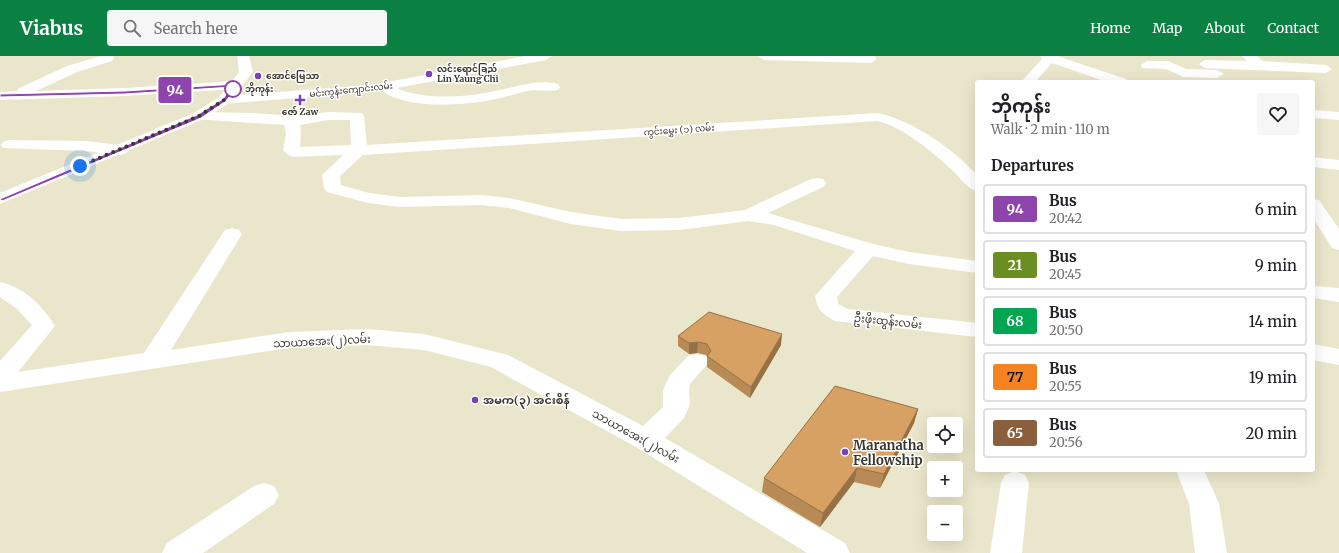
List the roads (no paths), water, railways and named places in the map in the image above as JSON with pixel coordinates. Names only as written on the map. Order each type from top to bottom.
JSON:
[{"type":"street","points":[[0,200],[199,116],[224,100],[246,72],[244,56]]},
{"type":"street","name":"မင်းကွန်းကျောင်းလမ်း","points":[[224,100],[377,88],[546,56]]},
{"type":"street","points":[[764,56],[871,59]]},
{"type":"street","points":[[1248,56],[1277,78]]},
{"type":"street","points":[[1030,80],[1048,57],[1076,68],[1115,80]]},
{"type":"street","points":[[16,95],[72,69],[108,58]]},
{"type":"street","points":[[1200,60],[1326,69]]},
{"type":"street","points":[[1200,60],[1221,78]]},
{"type":"street","points":[[1147,65],[1168,65],[1184,73],[1221,78]]},
{"type":"street","points":[[1076,68],[1079,80]]},
{"type":"street","points":[[0,96],[181,90],[236,85]]},
{"type":"street","points":[[553,86],[532,85],[484,98],[456,100],[405,96],[377,88],[357,116],[359,150],[331,175],[333,188],[368,198],[400,202],[481,200],[509,203],[571,218],[621,225],[679,224],[749,215],[777,220],[868,249],[909,258],[975,267]]},
{"type":"street","points":[[1315,105],[1333,116]]},
{"type":"street","points":[[1315,114],[1333,116]]},
{"type":"street","points":[[199,116],[254,117],[289,119],[294,121],[328,116],[357,116]]},
{"type":"street","name":"ကွင်းမွှေး (၁) လမ်း","points":[[289,119],[293,124],[291,151],[359,150],[878,117],[892,122],[926,140],[970,176],[975,183]]},
{"type":"street","points":[[9,145],[86,146],[121,150]]},
{"type":"street","points":[[1315,162],[1339,165]]},
{"type":"street","points":[[749,215],[817,183]]},
{"type":"street","points":[[1315,206],[1332,223],[1339,244]]},
{"type":"street","points":[[152,360],[232,234]]},
{"type":"street","name":"ဦးဖိုးထွန်းလမ်း","points":[[868,249],[826,296],[828,307],[843,316],[975,330]]},
{"type":"street","points":[[0,288],[13,294],[34,311],[44,326],[0,377]]},
{"type":"street","points":[[1315,292],[1339,295]]},
{"type":"street","name":"သာယာအေး(၂)လမ်း","points":[[0,384],[289,340],[366,337],[424,342],[499,361],[646,440],[834,553]]},
{"type":"street","points":[[1315,352],[1339,356]]},
{"type":"street","points":[[646,440],[675,411],[677,404],[676,390],[679,381],[697,362]]},
{"type":"street","points":[[1191,472],[1204,504],[1211,553]]},
{"type":"street","points":[[1006,553],[1015,483]]},
{"type":"street","points":[[178,553],[264,495]]},
{"type":"place","name":"လင်းရောင်ခြည် Lin Yaung Chi","points":[[429,74]]},
{"type":"place","name":"အောင်မြေသာ","points":[[258,76]]},
{"type":"place","name":"ဘိုကုန်း","points":[[233,89]]},
{"type":"place","name":"ဇော် Zaw","points":[[300,100]]},
{"type":"place","name":"အမက(၃) အင်းစိန်","points":[[475,400]]},
{"type":"place","name":"Maranatha Fellowship","points":[[845,452]]}]
